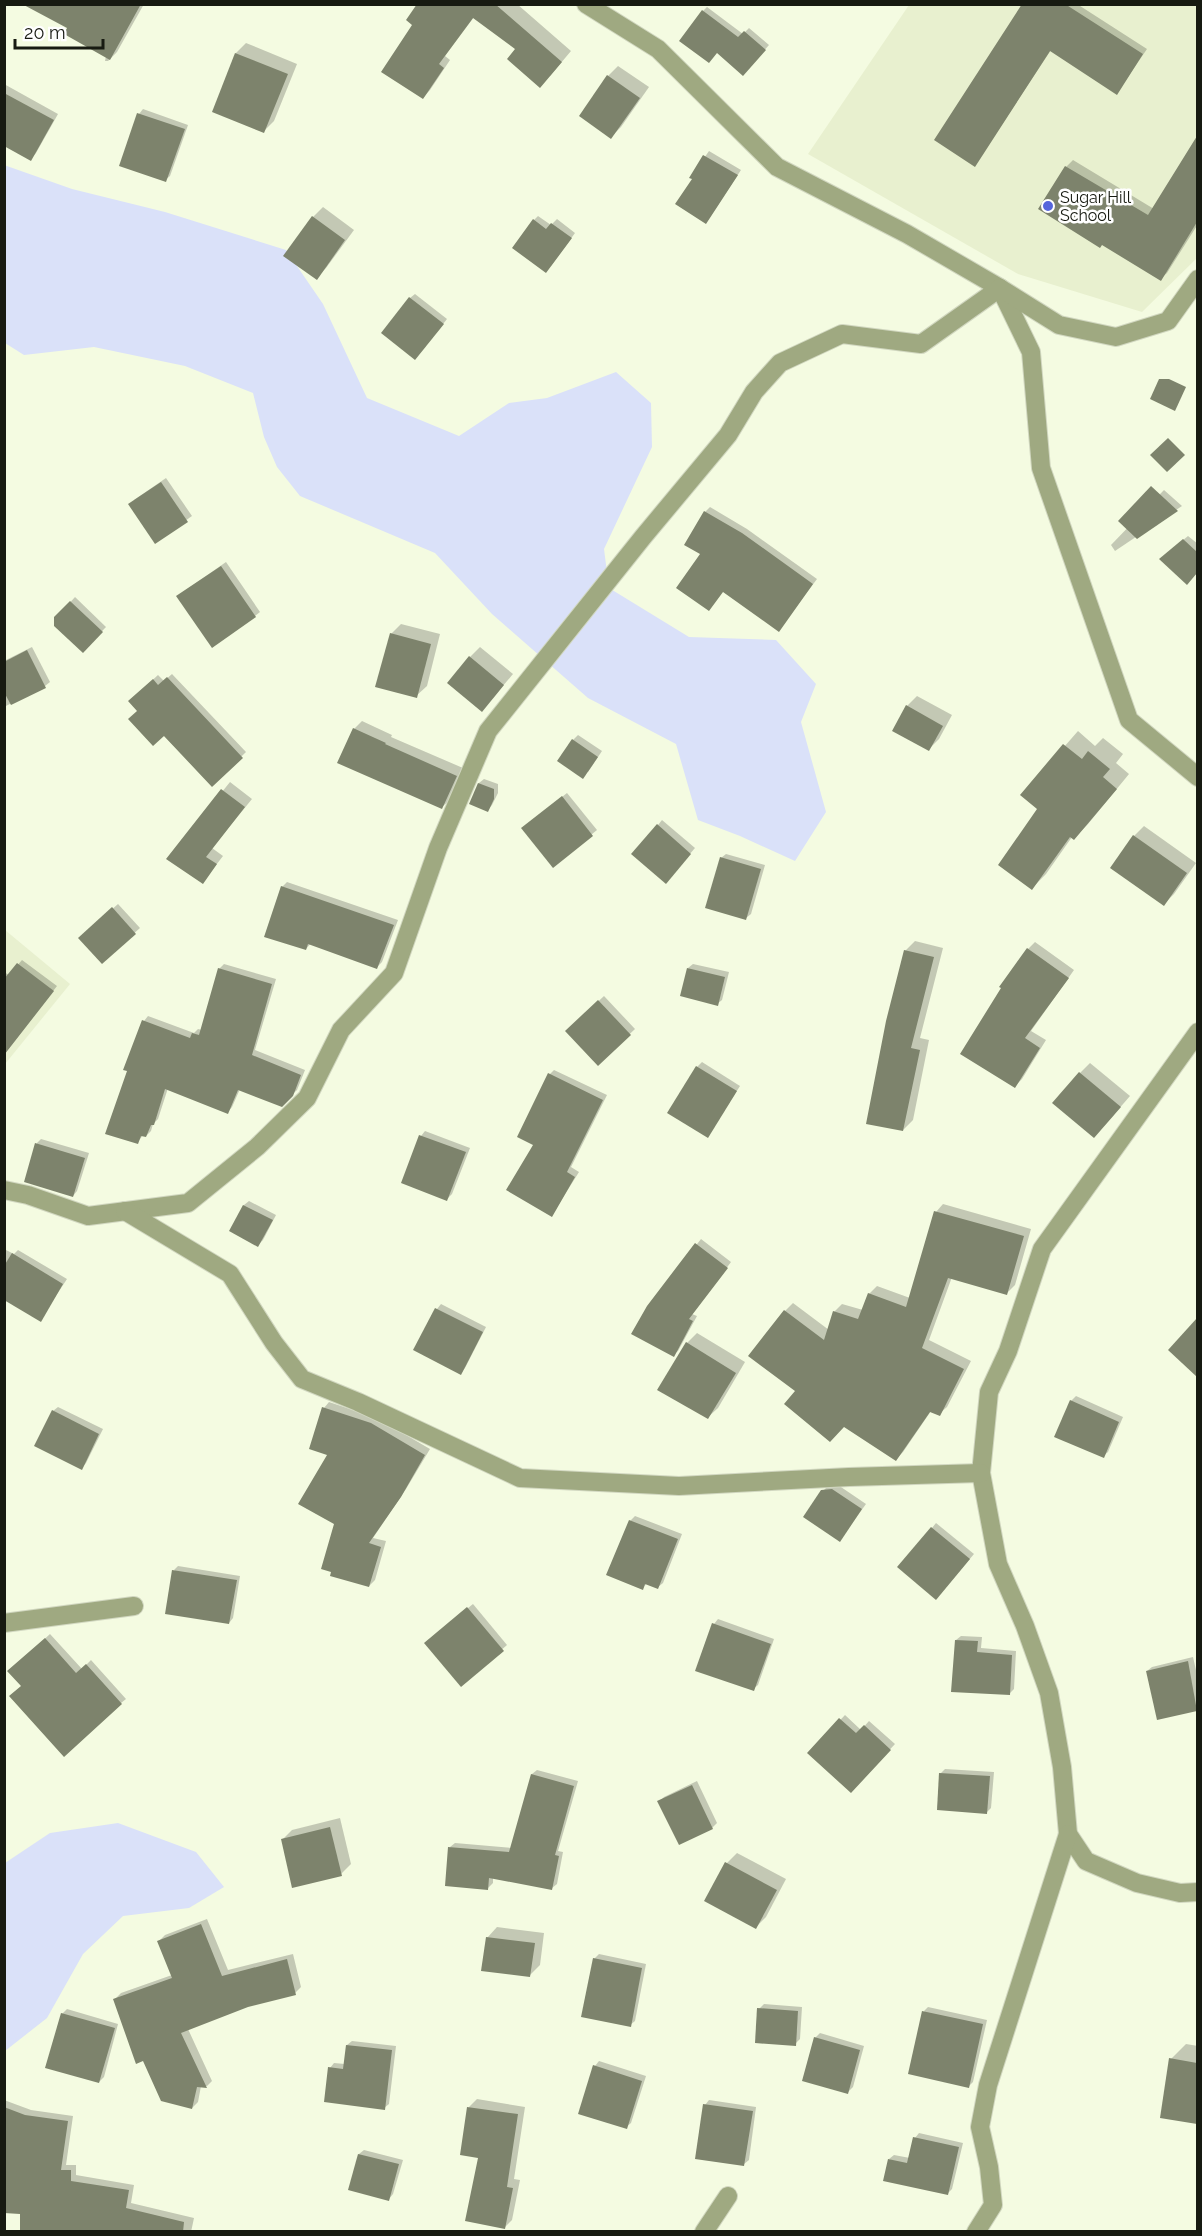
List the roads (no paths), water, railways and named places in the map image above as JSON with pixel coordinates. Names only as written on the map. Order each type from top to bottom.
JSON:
[{"type":"street","points":[[586,4],[658,49],[777,167],[907,234],[1059,325],[1116,337],[1168,321],[1197,279]]},
{"type":"street","points":[[1000,288],[1031,352],[1041,468],[1129,720],[1197,777]]},
{"type":"street","points":[[4,1190],[28,1195],[88,1216],[188,1203],[257,1148],[307,1098],[341,1030],[393,973],[438,848],[488,731],[728,435],[754,392],[780,363],[842,333],[921,344],[1000,288]]},
{"type":"street","points":[[976,2232],[993,2205],[989,2167],[980,2127],[988,2085],[1068,1834],[1062,1767],[1049,1693],[1025,1626],[998,1564],[981,1473],[989,1392],[1008,1351],[1042,1249],[1197,1032]]},
{"type":"street","points":[[124,1211],[230,1274],[274,1343],[302,1379],[358,1402],[520,1478],[679,1486],[981,1473]]},
{"type":"street","points":[[4,1623],[134,1606]]},
{"type":"street","points":[[1068,1834],[1086,1861],[1137,1883],[1180,1893],[1197,1892]]},
{"type":"street","points":[[704,2232],[728,2196]]},
{"type":"place","name":"Sugar Hill School","points":[[1048,206]]}]
